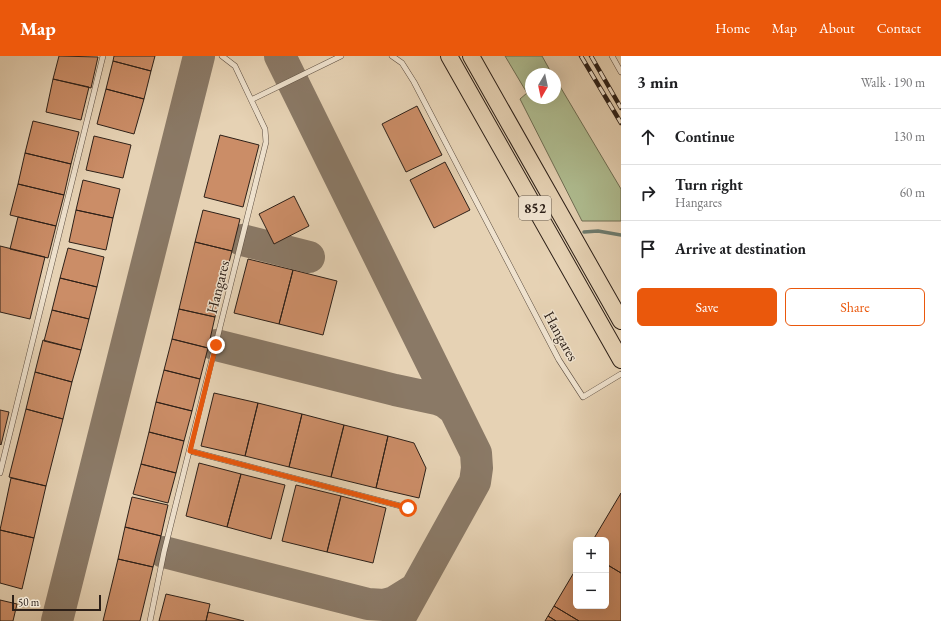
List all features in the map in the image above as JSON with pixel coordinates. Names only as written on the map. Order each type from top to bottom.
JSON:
[{"type":"main road","name":"852","points":[[449,56],[621,360]]},
{"type":"main road","name":"852","points":[[471,56],[621,321]]},
{"type":"lane","points":[[0,473],[103,56]]},
{"type":"lane","name":"Hangares","points":[[150,621],[164,552],[266,142],[265,129],[235,66],[222,56]]},
{"type":"lane","points":[[251,100],[341,56]]},
{"type":"lane","name":"Hangares","points":[[392,56],[402,63],[414,82],[563,366],[584,397],[621,374]]},
{"type":"lane","points":[[612,56],[621,72]]},
{"type":"lane","points":[[190,451],[408,508]]},
{"type":"green space","points":[[505,56],[542,56],[549,68],[525,68],[525,90]]},
{"type":"green space","points":[[561,88],[621,189],[621,221],[582,221],[520,99],[525,95],[525,104],[561,104]]},
{"type":"building","points":[[59,56],[98,57],[91,88],[53,79]]},
{"type":"building","points":[[114,56],[155,56],[151,71],[113,61]]},
{"type":"building","points":[[113,61],[151,71],[144,99],[106,89]]},
{"type":"building","points":[[53,79],[89,87],[81,120],[46,112]]},
{"type":"building","points":[[106,89],[144,99],[134,134],[97,124]]},
{"type":"building","points":[[417,106],[442,155],[406,172],[382,124]]},
{"type":"building","points":[[33,121],[79,132],[71,164],[25,153]]},
{"type":"building","points":[[220,135],[259,145],[243,207],[204,197]]},
{"type":"building","points":[[94,136],[131,145],[123,178],[86,170]]},
{"type":"building","points":[[25,153],[71,164],[64,195],[18,184]]},
{"type":"building","points":[[445,162],[470,210],[434,228],[410,180]]},
{"type":"building","points":[[83,180],[120,189],[113,218],[76,210]]},
{"type":"building","points":[[18,184],[64,195],[56,226],[10,215]]},
{"type":"building","points":[[294,196],[309,226],[274,244],[259,214]]},
{"type":"building","points":[[76,210],[113,218],[106,250],[69,242]]},
{"type":"building","points":[[203,210],[240,219],[232,251],[195,242]]},
{"type":"building","points":[[18,217],[56,226],[48,258],[10,249]]},
{"type":"building","points":[[195,242],[232,251],[215,317],[179,309]]},
{"type":"building","points":[[0,246],[45,257],[30,319],[0,312]]},
{"type":"building","points":[[68,248],[104,257],[97,287],[60,278]]},
{"type":"building","points":[[248,259],[293,270],[279,324],[234,313]]},
{"type":"building","points":[[293,270],[337,281],[323,335],[279,324]]},
{"type":"building","points":[[60,278],[97,287],[89,319],[52,310]]},
{"type":"building","points":[[179,309],[215,317],[208,348],[172,339]]},
{"type":"building","points":[[52,310],[89,319],[81,350],[44,341]]},
{"type":"building","points":[[172,339],[208,348],[200,379],[164,370]]},
{"type":"building","points":[[43,340],[81,350],[72,382],[35,372]]},
{"type":"building","points":[[164,370],[200,379],[192,411],[156,402]]},
{"type":"building","points":[[35,372],[72,382],[63,419],[26,409]]},
{"type":"building","points":[[214,393],[258,403],[245,456],[201,446]]},
{"type":"building","points":[[156,402],[192,411],[184,441],[149,432]]},
{"type":"building","points":[[258,403],[302,414],[289,467],[245,456]]},
{"type":"building","points":[[26,409],[63,419],[46,486],[9,477]]},
{"type":"building","points":[[0,410],[9,412],[1,445],[0,444]]},
{"type":"building","points":[[302,414],[344,425],[331,477],[289,467]]},
{"type":"building","points":[[344,425],[388,436],[376,488],[331,477]]},
{"type":"building","points":[[149,432],[184,441],[176,473],[141,464]]},
{"type":"building","points":[[388,436],[414,443],[426,468],[419,498],[376,488]]},
{"type":"building","points":[[199,463],[241,474],[227,527],[186,516]]},
{"type":"building","points":[[141,464],[176,473],[168,503],[133,494]]},
{"type":"building","points":[[241,474],[285,485],[271,539],[227,527]]},
{"type":"building","points":[[11,478],[46,486],[34,538],[0,530]]},
{"type":"building","points":[[296,485],[341,496],[327,552],[282,541]]},
{"type":"building","points":[[621,493],[621,573],[609,566],[609,537],[595,537]]},
{"type":"building","points":[[341,496],[386,508],[373,563],[327,552]]},
{"type":"building","points":[[132,497],[168,505],[161,536],[125,527]]},
{"type":"building","points":[[125,527],[161,536],[153,567],[118,559]]},
{"type":"building","points":[[0,530],[34,538],[22,589],[0,583]]},
{"type":"building","points":[[118,559],[153,567],[140,621],[103,621]]},
{"type":"building","points":[[609,566],[621,573],[621,621],[579,621],[554,606],[573,574],[573,609],[609,609]]},
{"type":"building","points":[[166,594],[210,604],[206,621],[159,621]]},
{"type":"building","points":[[0,600],[17,604],[13,621],[0,621]]},
{"type":"building","points":[[554,606],[579,621],[556,621],[548,616]]},
{"type":"building","points":[[208,612],[244,621],[206,621]]},
{"type":"building","points":[[548,616],[556,621],[545,621]]},
{"type":"waterway","points":[[584,232],[598,231],[621,235]]},
{"type":"taxiway","points":[[57,621],[199,56]]},
{"type":"taxiway","points":[[280,56],[476,453],[477,468],[475,482],[398,621]]},
{"type":"taxiway","points":[[242,240],[309,257]]},
{"type":"taxiway","points":[[216,345],[395,390],[437,399],[445,402],[454,409]]},
{"type":"taxiway","points":[[164,552],[368,604],[384,605],[394,602],[415,589]]},
{"type":"railway","points":[[581,56],[621,123]]},
{"type":"railway","points":[[591,56],[621,108]]},
{"type":"route","points":[[216,345],[190,451],[408,508]]}]
